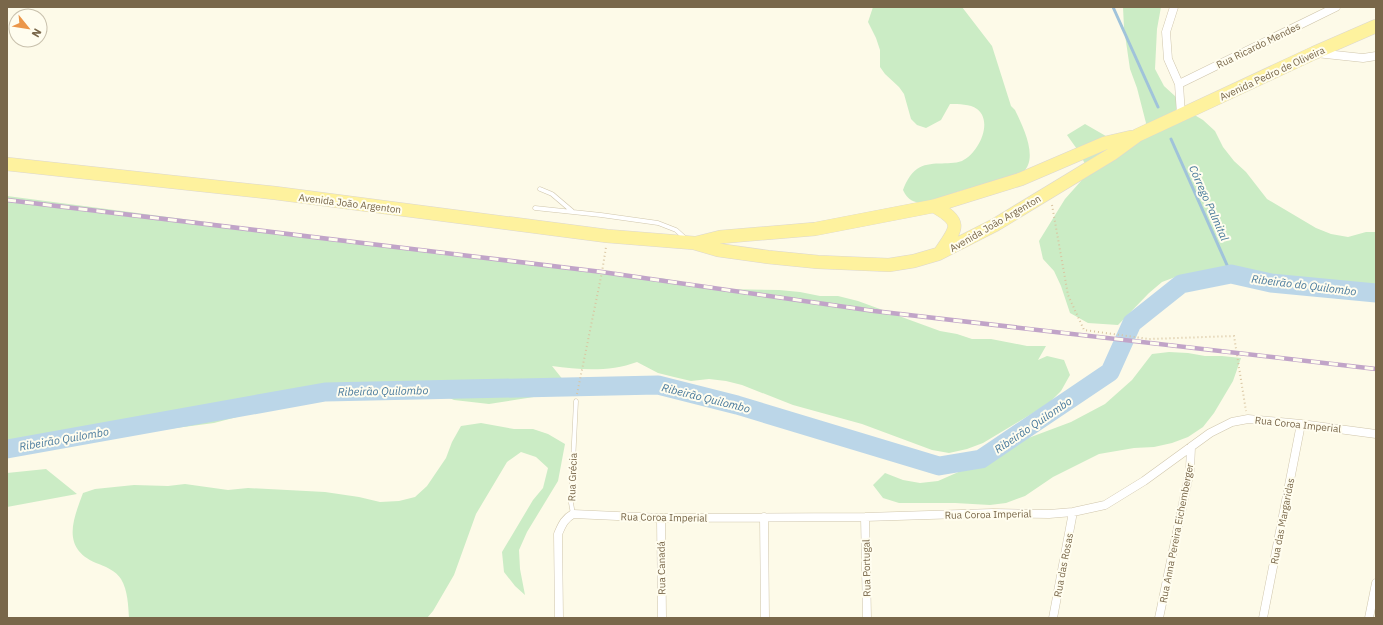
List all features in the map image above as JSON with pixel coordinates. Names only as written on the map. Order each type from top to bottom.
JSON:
[{"type":"main road","name":"Avenida Pedro de Oliveira","points":[[1164,123],[1314,53],[1376,26]]},
{"type":"main road","name":"Avenida João Argenton","points":[[692,243],[720,237],[815,229],[934,206],[1021,179],[1105,143],[1138,135],[1164,123]]},
{"type":"main road","name":"Avenida João Argenton","points":[[7,164],[275,193],[607,236],[692,243],[718,250],[818,262],[889,265],[914,261],[938,254],[995,225],[1112,154],[1138,135]]},
{"type":"main road","points":[[934,206],[953,219],[955,226],[953,234],[938,254]]},
{"type":"street","points":[[1174,7],[1166,32],[1168,58],[1179,84],[1181,115]]},
{"type":"street","name":"Rua Ricardo Mendes","points":[[1179,84],[1336,7]]},
{"type":"street","points":[[1314,53],[1364,58],[1376,56]]},
{"type":"street","name":"Rua Coroa Imperial","points":[[573,514],[661,518],[865,517],[993,513],[1049,514],[1073,512],[1105,506],[1144,481],[1210,433],[1232,422],[1248,419],[1301,424],[1376,434]]},
{"type":"street","name":"Rua das Margaridas","points":[[1263,618],[1301,424]]},
{"type":"street","name":"Rua Anna Pereira Eichemberger","points":[[1160,618],[1190,470],[1191,447]]},
{"type":"street","name":"Rua das Rosas","points":[[1053,618],[1073,512]]},
{"type":"street","name":"Rua Grécia","points":[[559,618],[558,534],[562,524],[573,514]]},
{"type":"street","points":[[764,517],[765,618]]},
{"type":"street","name":"Rua Portugal","points":[[865,517],[867,618]]},
{"type":"street","name":"Rua Canadá","points":[[661,518],[662,618]]},
{"type":"street","points":[[1369,618],[1376,583]]},
{"type":"lane","points":[[540,189],[552,194],[573,211]]},
{"type":"lane","points":[[535,208],[573,211],[658,223],[676,230],[692,243]]},
{"type":"lane","name":"Rua Grécia","points":[[573,514],[570,503],[576,401]]},
{"type":"path","points":[[1049,192],[1068,295],[1084,330],[1149,339],[1234,336],[1248,419]]},
{"type":"path","points":[[576,401],[602,272],[607,236]]},
{"type":"green space","points":[[873,7],[962,7],[992,46],[1011,106],[1015,110],[1022,124],[1030,151],[1027,167],[1022,173],[1004,182],[963,190],[928,202],[916,202],[908,198],[903,190],[912,173],[922,166],[957,162],[968,157],[978,145],[982,137],[984,122],[982,115],[974,107],[957,104],[950,104],[941,120],[926,128],[917,125],[911,119],[904,94],[880,67],[880,50],[868,22]]},
{"type":"green space","points":[[1123,7],[1161,7],[1157,29],[1155,69],[1164,86],[1176,97],[1186,110],[1203,120],[1215,131],[1223,147],[1234,161],[1246,172],[1267,199],[1316,228],[1331,234],[1348,237],[1366,232],[1376,232],[1376,296],[1363,298],[1348,292],[1331,289],[1319,291],[1298,289],[1248,274],[1213,272],[1178,276],[1162,282],[1149,293],[1118,325],[1088,323],[1070,313],[1061,286],[1054,271],[1043,259],[1039,241],[1065,199],[1089,172],[1079,152],[1067,135],[1085,124],[1118,143],[1138,141],[1146,123],[1137,88],[1130,69],[1124,28]]},
{"type":"green space","points":[[7,196],[658,281],[660,278],[721,289],[779,290],[820,296],[838,296],[858,301],[940,331],[957,334],[972,339],[991,339],[1027,346],[1046,346],[1038,360],[1047,356],[1064,360],[1070,375],[1061,391],[1048,404],[983,443],[967,449],[949,453],[932,450],[862,424],[793,405],[742,385],[709,379],[691,381],[658,373],[637,362],[606,369],[552,366],[564,381],[561,389],[553,394],[489,404],[454,400],[428,389],[390,388],[334,397],[301,400],[214,423],[130,434],[62,445],[33,452],[7,452]]},
{"type":"green space","points":[[1169,352],[1241,358],[1233,381],[1214,413],[1203,427],[1188,437],[1172,443],[1154,447],[1134,448],[1099,454],[1053,477],[1025,496],[1006,503],[990,505],[955,503],[899,503],[883,498],[873,485],[885,473],[903,480],[920,483],[938,481],[988,459],[1023,440],[1071,422],[1105,404],[1132,380],[1152,354]]},
{"type":"green space","points":[[481,423],[514,429],[533,429],[548,434],[565,444],[558,481],[527,532],[519,550],[520,569],[525,595],[515,586],[504,572],[502,552],[533,500],[543,488],[548,468],[536,457],[521,452],[507,462],[476,514],[454,575],[433,611],[427,618],[129,618],[126,593],[121,579],[110,569],[85,557],[78,550],[74,541],[73,523],[83,493],[95,489],[134,485],[168,486],[185,484],[228,490],[248,488],[325,492],[380,502],[399,501],[415,497],[427,486],[446,458],[452,442],[461,426]]},
{"type":"green space","points":[[46,469],[77,494],[7,507],[7,473]]},
{"type":"waterway","name":"Córrego Palmital","points":[[1113,7],[1158,107]]},
{"type":"waterway","name":"Córrego Palmital","points":[[1171,139],[1231,274]]},
{"type":"waterway","name":"Ribeirão Quilombo","points":[[7,449],[325,392],[658,385],[737,405],[939,466],[981,459],[1110,372],[1132,323],[1181,284],[1231,274],[1271,283],[1376,293]]},
{"type":"railway","points":[[7,200],[602,272],[874,311],[1376,369]]},
{"type":"water label","name":"Ribeirão do Quilombo","points":[[1304,285]]}]
